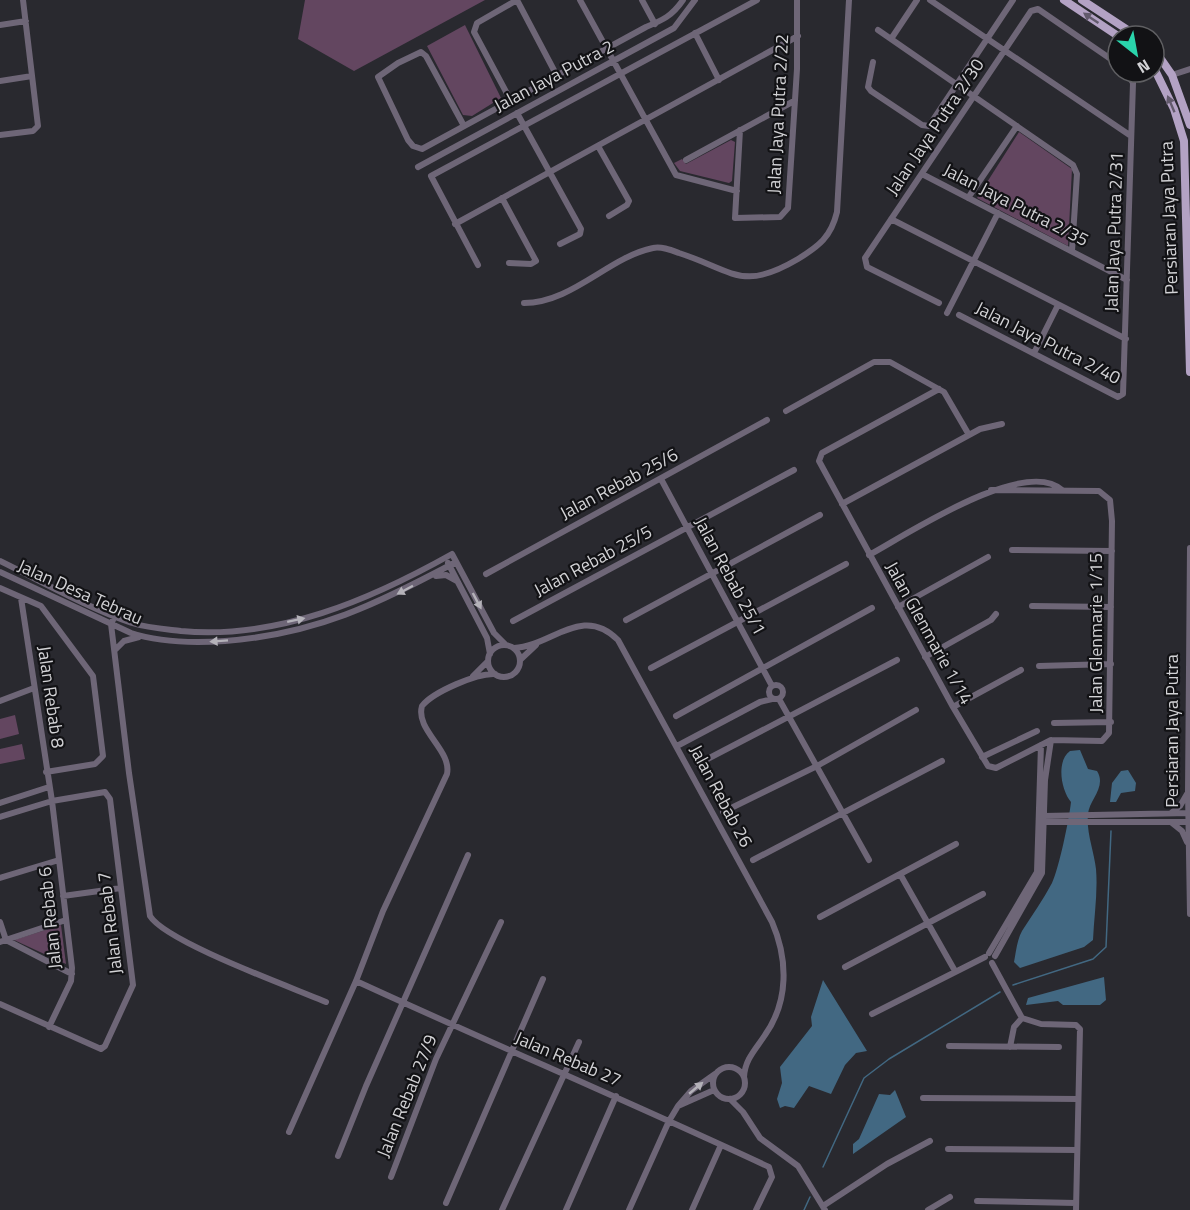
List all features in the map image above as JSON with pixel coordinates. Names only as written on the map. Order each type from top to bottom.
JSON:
[{"type":"main road","points":[[1064,0],[1106,28]]},
{"type":"main road","points":[[1082,0],[1119,24]]},
{"type":"main road","name":"Persiaran Jaya Putra","points":[[1166,66],[1172,75],[1190,125]]},
{"type":"main road","name":"Persiaran Jaya Putra","points":[[1162,84],[1187,145],[1190,372]]},
{"type":"main road","points":[[1183,105],[1190,115]]},
{"type":"street","points":[[0,135],[33,131],[38,126],[23,0]]},
{"type":"street","points":[[511,101],[474,32],[477,23],[517,0],[557,76]]},
{"type":"street","points":[[580,0],[676,175],[736,190],[740,130]]},
{"type":"street","points":[[642,0],[655,24]]},
{"type":"street","points":[[464,126],[426,56],[417,53],[378,77],[413,146],[422,149],[672,16],[682,0]]},
{"type":"street","name":"Jalan Jaya Putra 2","points":[[418,167],[674,28],[695,0]]},
{"type":"street","points":[[740,0],[743,7]]},
{"type":"street","points":[[478,265],[430,180],[434,173],[757,0]]},
{"type":"street","name":"Jalan Jaya Putra 2/22","points":[[736,190],[735,218],[780,217],[788,208],[798,36],[797,0]]},
{"type":"street","points":[[524,303],[547,302],[650,248],[670,250],[744,278],[753,278],[779,270],[823,242],[834,226],[837,212],[849,0]]},
{"type":"street","points":[[891,39],[917,0]]},
{"type":"street","points":[[930,0],[1131,136]]},
{"type":"street","points":[[873,62],[868,87],[871,91],[925,126],[931,125],[989,40],[1013,0]]},
{"type":"street","name":"Jalan Jaya Putra 2/30","points":[[939,303],[867,267],[864,263],[1004,51],[1034,10],[1038,9],[1106,56]]},
{"type":"street","points":[[0,25],[26,21]]},
{"type":"street","points":[[878,30],[1076,169],[1072,251]]},
{"type":"street","points":[[694,33],[719,80]]},
{"type":"street","points":[[455,224],[798,36]]},
{"type":"street","points":[[1172,75],[1190,69]]},
{"type":"street","points":[[0,81],[32,76]]},
{"type":"street","name":"Jalan Jaya Putra 2/31","points":[[1123,394],[1133,84]]},
{"type":"street","points":[[686,160],[794,101]]},
{"type":"street","points":[[518,113],[581,229],[580,234],[560,244]]},
{"type":"street","points":[[968,198],[1017,126]]},
{"type":"street","points":[[598,146],[629,201],[627,205],[609,216]]},
{"type":"street","name":"Jalan Jaya Putra 2/35","points":[[922,174],[1127,280]]},
{"type":"street","points":[[502,198],[536,261],[531,264],[508,263]]},
{"type":"street","points":[[947,313],[998,213]]},
{"type":"street","points":[[891,219],[1126,339]]},
{"type":"street","points":[[1034,353],[1056,305]]},
{"type":"street","name":"Jalan Jaya Putra 2/40","points":[[959,315],[1118,397],[1123,394]]},
{"type":"street","points":[[786,411],[874,362],[886,361],[939,389],[947,396],[969,435]]},
{"type":"street","name":"Jalan Glenmarie 1/14","points":[[939,389],[822,453],[819,461],[952,707],[982,757]]},
{"type":"street","name":"Jalan Rebab 25/6","points":[[486,574],[767,420]]},
{"type":"street","points":[[842,504],[969,435],[1002,424]]},
{"type":"street","name":"Jalan Rebab 25/5","points":[[513,621],[794,470]]},
{"type":"street","name":"Jalan Rebab 25/1","points":[[661,479],[773,694],[790,718],[869,861]]},
{"type":"street","name":"Jalan Glenmarie 1/15","points":[[869,555],[991,490],[1030,481],[1058,486],[1063,490],[1100,491],[1108,497],[1112,551],[1111,722],[1109,733],[1102,741],[1051,740],[1041,745]]},
{"type":"street","points":[[626,620],[820,515]]},
{"type":"street","name":"Persiaran Jaya Putra","points":[[1190,548],[1188,792],[1190,914]]},
{"type":"street","points":[[1012,550],[1112,551]]},
{"type":"street","name":"Jalan Desa Tebrau","points":[[0,561],[115,616],[144,626],[195,632],[273,625],[350,604],[452,554],[456,562],[355,613],[274,635],[196,643],[142,637],[0,572]]},
{"type":"street","points":[[898,607],[988,557]]},
{"type":"street","points":[[445,558],[487,638],[489,658],[495,674]]},
{"type":"street","points":[[289,1132],[356,981],[382,911],[448,770],[421,718],[422,706],[465,681],[485,674],[512,675],[519,667],[520,660],[514,648],[506,645],[494,633],[456,562]]},
{"type":"street","points":[[651,668],[846,564]]},
{"type":"street","points":[[429,577],[442,575],[458,581]]},
{"type":"street","points":[[1,590],[41,606],[93,676],[103,756],[95,764],[46,772]]},
{"type":"street","name":"Jalan Rebab 8","points":[[21,598],[52,801]]},
{"type":"street","points":[[1032,606],[1111,607]]},
{"type":"street","points":[[676,716],[872,608]]},
{"type":"street","points":[[925,657],[991,620],[996,614]]},
{"type":"street","points":[[115,616],[111,624],[129,773],[150,916],[159,928],[183,941],[326,1002]]},
{"type":"street","name":"Jalan Rebab 26","points":[[514,648],[582,626],[602,628],[613,635],[622,647],[772,922],[781,946],[784,976],[779,1007],[766,1034],[755,1049]]},
{"type":"street","points":[[115,650],[124,641],[142,637]]},
{"type":"street","name":"Jalan Rebab 26","points":[[520,660],[541,641]]},
{"type":"street","points":[[465,681],[489,658],[495,648],[506,645]]},
{"type":"street","points":[[698,764],[790,718],[897,660]]},
{"type":"street","points":[[1039,666],[1111,664]]},
{"type":"street","points":[[952,707],[1021,670]]},
{"type":"street","points":[[0,701],[34,688]]},
{"type":"street","points":[[677,746],[773,694]]},
{"type":"street","points":[[723,812],[817,766],[916,710]]},
{"type":"street","points":[[1054,723],[1111,722]]},
{"type":"street","points":[[1037,731],[982,757],[988,766],[996,768],[1041,745]]},
{"type":"street","points":[[1042,780],[1051,740]]},
{"type":"street","points":[[872,1014],[955,971],[990,957],[1042,873],[1041,745]]},
{"type":"street","points":[[1029,752],[1040,764]]},
{"type":"street","points":[[753,860],[942,761]]},
{"type":"street","points":[[0,803],[49,787]]},
{"type":"street","name":"Jalan Rebab 7","points":[[49,1027],[96,1048],[105,1046],[133,985],[110,799],[105,792],[52,801]]},
{"type":"street","points":[[1170,814],[1180,806],[1188,792]]},
{"type":"street","points":[[0,817],[52,801]]},
{"type":"street","name":"Jalan Rebab 6","points":[[49,1027],[72,974],[52,801]]},
{"type":"street","points":[[1093,819],[1189,813]]},
{"type":"street","points":[[1042,819],[1189,822]]},
{"type":"street","points":[[1171,822],[1182,831],[1188,846]]},
{"type":"street","points":[[819,917],[956,844]]},
{"type":"street","points":[[338,1156],[468,855]]},
{"type":"street","points":[[0,878],[59,860]]},
{"type":"street","points":[[900,874],[955,971]]},
{"type":"street","points":[[63,896],[121,888]]},
{"type":"street","points":[[845,967],[982,894]]},
{"type":"street","points":[[3,941],[66,920]]},
{"type":"street","points":[[0,922],[3,941]]},
{"type":"street","name":"Jalan Rebab 27/9","points":[[391,1177],[416,1108],[501,922]]},
{"type":"street","points":[[3,941],[72,974]]},
{"type":"street","points":[[977,1201],[1076,1206],[1081,1032],[1078,1026],[1041,1024],[1022,1018],[990,957]]},
{"type":"street","points":[[446,1203],[543,979]]},
{"type":"street","name":"Jalan Rebab 27","points":[[356,981],[563,1075],[616,1096],[769,1167],[772,1177],[756,1210]]},
{"type":"street","points":[[0,1004],[49,1027]]},
{"type":"street","points":[[1010,1047],[1014,1027],[1022,1018]]},
{"type":"street","points":[[502,1210],[579,1042]]},
{"type":"street","points":[[949,1046],[1059,1047]]},
{"type":"street","points":[[629,1210],[678,1106],[691,1090],[723,1068],[733,1067],[755,1049]]},
{"type":"street","points":[[747,1117],[743,1091],[744,1077],[747,1062],[755,1049]]},
{"type":"street","points":[[733,1067],[744,1077]]},
{"type":"street","points":[[715,1074],[714,1090],[721,1097],[730,1099],[747,1117],[760,1138],[798,1166],[824,1208],[887,1164],[930,1141]]},
{"type":"street","points":[[678,1106],[714,1090]]},
{"type":"street","points":[[730,1099],[743,1091]]},
{"type":"street","points":[[566,1210],[616,1096]]},
{"type":"street","points":[[922,1098],[1078,1099]]},
{"type":"street","points":[[692,1210],[721,1145]]},
{"type":"street","points":[[948,1149],[1077,1150]]},
{"type":"street","points":[[928,1210],[950,1197]]},
{"type":"shaded area","points":[[305,0],[485,0],[354,71],[298,39]]},
{"type":"shaded area","points":[[465,25],[501,98],[472,116],[463,115],[427,46]]},
{"type":"shaded area","points":[[1019,132],[1072,169],[1068,246],[977,198]]},
{"type":"shaded area","points":[[731,140],[735,142],[732,181],[729,183],[680,171],[674,163],[682,159],[686,164]]},
{"type":"shaded area","points":[[15,715],[19,734],[0,739],[0,719]]},
{"type":"shaded area","points":[[22,744],[25,759],[0,764],[0,749]]},
{"type":"shaded area","points":[[61,925],[66,964],[14,940]]},
{"type":"water","points":[[1080,750],[1088,769],[1097,771],[1100,777],[1099,788],[1088,814],[1096,878],[1093,940],[1084,947],[1020,968],[1014,962],[1019,938],[1052,883],[1066,832],[1071,802],[1063,783],[1063,762],[1070,751]]},
{"type":"water","points":[[1128,770],[1136,783],[1135,791],[1121,793],[1116,802],[1110,802],[1112,783],[1121,771]]},
{"type":"water","points":[[1104,977],[1106,1000],[1100,1005],[1063,1005],[1058,1001],[1026,1005],[1028,998]]},
{"type":"water","points":[[823,980],[867,1051],[856,1053],[845,1065],[831,1094],[809,1086],[794,1108],[785,1106],[780,1108],[777,1099],[782,1083],[780,1067],[812,1026],[811,1017]]},
{"type":"water","points":[[895,1090],[906,1117],[853,1154],[853,1144],[859,1139],[879,1094],[890,1095]]},
{"type":"waterway","points":[[1013,985],[1093,959],[1106,947],[1111,831]]},
{"type":"waterway","points":[[823,1167],[864,1078],[889,1059],[1000,992]]},
{"type":"waterway","points":[[804,1210],[810,1197]]}]
